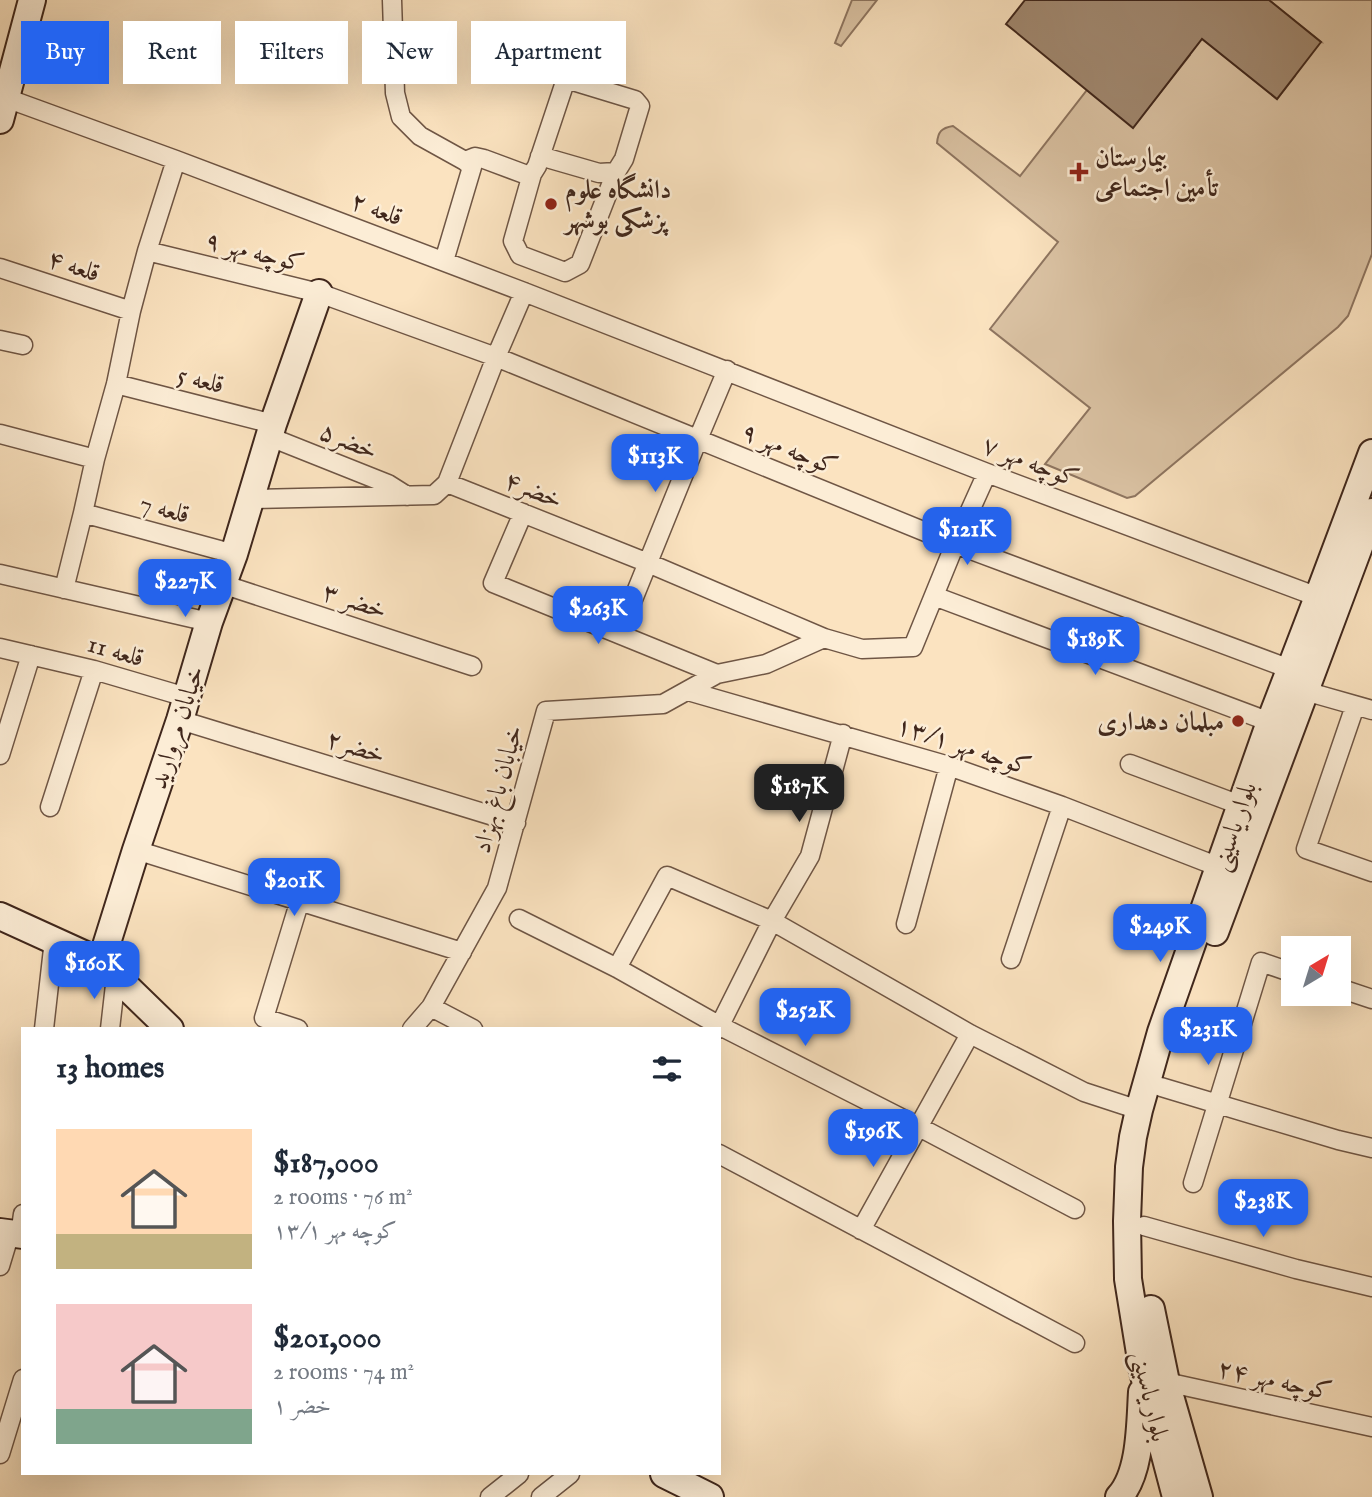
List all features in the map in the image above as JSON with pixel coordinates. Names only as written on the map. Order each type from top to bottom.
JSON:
[{"type":"main road","points":[[3,109],[32,0]]},
{"type":"main road","name":"خیابان مروارید","points":[[108,969],[136,850],[319,293]]},
{"type":"main road","name":"بلوار یاسینی","points":[[1199,1497],[1155,1377],[1128,1279],[1129,1167],[1139,1110],[1161,1032],[1270,722],[1372,453]]},
{"type":"main road","name":"بلوار یاسینی","points":[[1177,1497],[1155,1377],[1155,1333],[1145,1266],[1144,1226],[1154,1113],[1175,1036],[1372,512]]},
{"type":"main road","points":[[0,916],[54,940],[108,969],[168,1027]]},
{"type":"main road","points":[[1119,1497],[1132,1473],[1155,1377]]},
{"type":"main road","points":[[666,1475],[710,1497]]},
{"type":"street","points":[[392,0],[395,93],[401,117],[420,136],[472,167],[444,261]]},
{"type":"street","points":[[566,79],[635,100],[640,107],[624,159],[616,172],[580,264],[565,272],[520,255],[513,241],[540,156],[566,79]]},
{"type":"street","name":"قلعه ۲","points":[[3,109],[176,160],[727,370]]},
{"type":"street","points":[[540,156],[599,173],[616,172]]},
{"type":"street","points":[[465,161],[475,158],[527,175],[533,174]]},
{"type":"street","points":[[64,589],[95,458],[116,384],[131,311],[176,160]]},
{"type":"street","name":"کوچه مهر ۹","points":[[147,251],[319,293],[496,357],[955,544],[1290,669]]},
{"type":"street","name":"قلعه ۴","points":[[0,268],[131,311]]},
{"type":"street","points":[[251,499],[434,495],[447,483],[524,292]]},
{"type":"street","points":[[0,340],[23,345]]},
{"type":"street","points":[[619,634],[727,370]]},
{"type":"street","name":"کوچه مهر ۷","points":[[727,370],[1318,597]]},
{"type":"street","name":"قلعه 5","points":[[116,384],[272,430]]},
{"type":"street","name":"خضر۵","points":[[272,430],[388,484],[407,496]]},
{"type":"street","points":[[0,433],[95,458]]},
{"type":"street","points":[[824,638],[862,649],[914,647],[987,472]]},
{"type":"street","name":"خضر۴","points":[[447,483],[648,563],[824,638]]},
{"type":"street","name":"قلعه 7","points":[[83,513],[234,554]]},
{"type":"street","points":[[523,513],[493,583],[717,674]]},
{"type":"street","points":[[0,574],[209,622]]},
{"type":"street","name":"خضر ۳","points":[[222,584],[472,666]]},
{"type":"street","points":[[934,596],[1270,722]]},
{"type":"street","name":"خیابان باغ بهزاد","points":[[414,1027],[431,1007],[497,888],[546,711],[663,704],[717,674],[766,664],[824,638]]},
{"type":"street","name":"قلعه 11","points":[[0,648],[93,670],[183,709]]},
{"type":"street","points":[[0,755],[31,655]]},
{"type":"street","points":[[50,807],[93,670]]},
{"type":"street","name":"کوچه مهر ۱۳/۱","points":[[688,691],[949,766],[1062,806],[1219,867]]},
{"type":"street","points":[[1305,691],[1364,708],[1306,849],[1372,872]]},
{"type":"street","name":"خضر۲","points":[[183,709],[516,823]]},
{"type":"street","points":[[719,1027],[772,920],[810,856],[843,734]]},
{"type":"street","points":[[1130,764],[1241,804]]},
{"type":"street","points":[[906,924],[949,766]]},
{"type":"street","points":[[1011,959],[1062,806]]},
{"type":"street","points":[[136,850],[462,952]]},
{"type":"street","points":[[617,968],[667,876],[772,920],[970,1034],[1084,1092],[1139,1110]]},
{"type":"street","points":[[292,1027],[264,1018],[300,900]]},
{"type":"street","points":[[519,919],[617,968],[717,1027]]},
{"type":"street","points":[[44,1027],[54,940]]},
{"type":"street","points":[[1193,1183],[1261,962],[1281,969]]},
{"type":"street","points":[[108,969],[110,1027]]},
{"type":"street","points":[[1351,992],[1372,999]]},
{"type":"street","points":[[431,1007],[469,1027]]},
{"type":"street","points":[[721,1029],[919,1127],[1075,1209]]},
{"type":"street","points":[[861,1230],[970,1034]]},
{"type":"street","points":[[1161,1087],[1372,1148]]},
{"type":"street","points":[[721,1155],[1076,1343]]},
{"type":"street","points":[[1144,1226],[1296,1269],[1372,1287]]},
{"type":"street","points":[[0,1266],[15,1230]]},
{"type":"street","name":"کوچه مهر ۲۴","points":[[1155,1377],[1372,1427]]},
{"type":"street","points":[[0,1454],[21,1386]]},
{"type":"street","points":[[490,1497],[518,1475]]},
{"type":"street","points":[[541,1497],[569,1475]]},
{"type":"shaded area","points":[[852,0],[877,0],[841,46],[835,43]]},
{"type":"shaded area","points":[[1269,0],[1372,0],[1372,254],[1348,316],[1338,327],[1135,496],[1127,498],[1045,464],[1090,408],[990,329],[1058,242],[937,143],[938,136],[943,129],[953,126],[1020,176],[1087,90],[1133,127],[1190,55],[1189,28],[1277,99],[1295,76],[1242,33],[1321,42]]},
{"type":"building","points":[[1025,0],[1269,0],[1321,42],[1277,99],[1202,39],[1133,128],[1006,24]]},
{"type":"place","name":"بیمارستان تأمین اجتماعی","points":[[1079,172]]},
{"type":"place","name":"دانشگاه علوم پزشکی بوشهر","points":[[551,204]]},
{"type":"place","name":"مبلمان دهداری","points":[[1238,721]]}]
